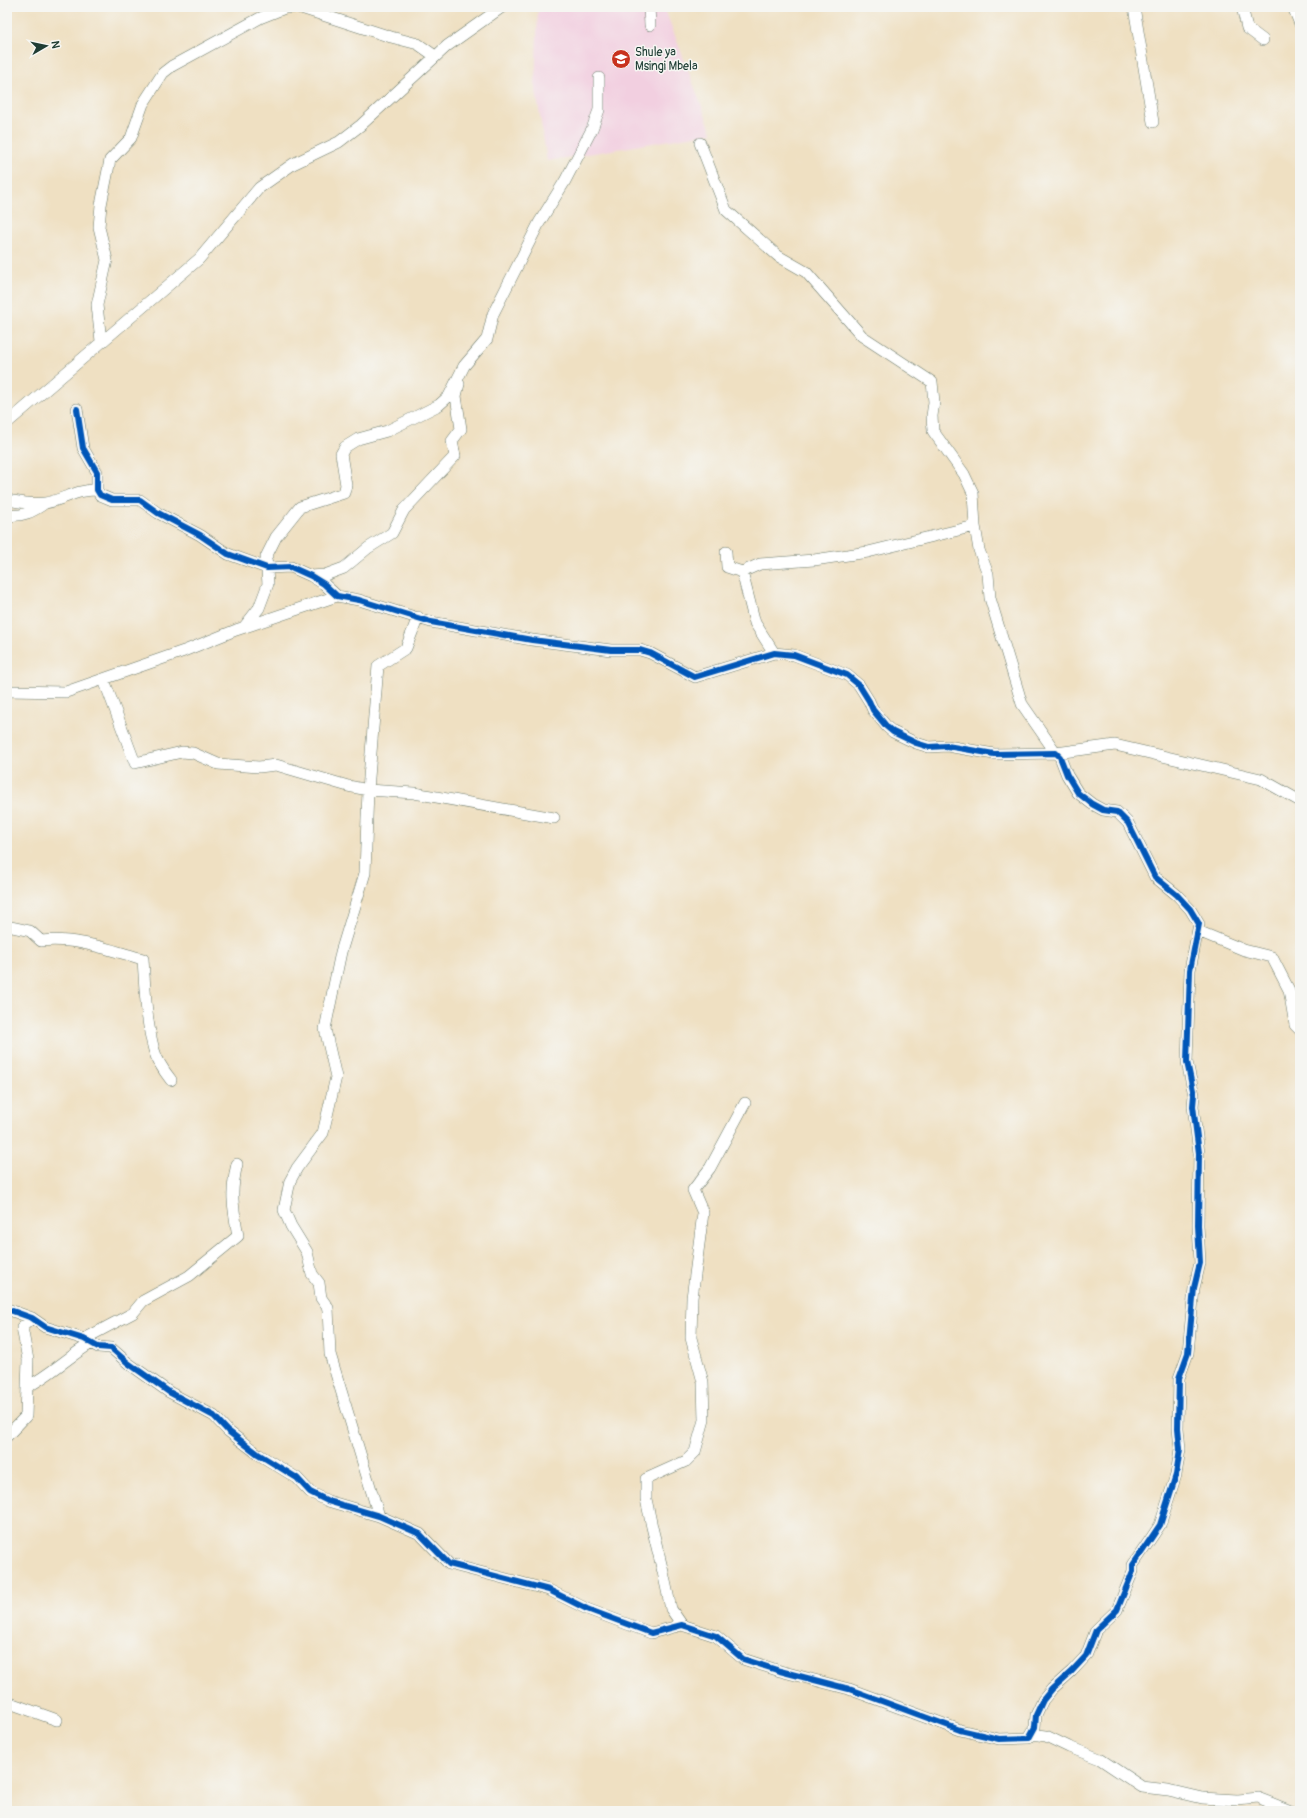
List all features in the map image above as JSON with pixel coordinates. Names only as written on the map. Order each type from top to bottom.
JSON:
[{"type":"street","points":[[101,341],[97,306],[107,260],[99,227],[101,205],[110,160],[131,138],[143,104],[163,73],[260,18],[285,8],[295,7]]},
{"type":"street","points":[[298,7],[391,37],[418,44],[435,56]]},
{"type":"street","points":[[7,423],[101,341],[199,259],[259,188],[294,164],[339,142],[447,46],[502,7]]},
{"type":"street","points":[[649,7],[650,26]]},
{"type":"street","points":[[1134,7],[1153,122]]},
{"type":"street","points":[[1242,7],[1247,28],[1263,40]]},
{"type":"street","points":[[1293,7],[1300,24]]},
{"type":"street","points":[[245,626],[259,608],[268,584],[266,557],[272,544],[300,507],[344,493],[346,485],[341,454],[345,447],[358,439],[387,431],[440,405],[449,396],[464,366],[487,339],[493,314],[535,230],[565,181],[592,129],[598,110],[599,78]]},
{"type":"street","points":[[7,1309],[32,1318],[45,1327],[87,1341],[98,1347],[111,1348],[128,1363],[169,1392],[214,1416],[228,1431],[258,1454],[296,1478],[310,1492],[328,1501],[379,1516],[420,1534],[449,1564],[549,1590],[587,1609],[651,1633],[682,1625],[716,1636],[742,1659],[780,1671],[849,1689],[960,1730],[999,1739],[1029,1738],[1035,1727],[1036,1715],[1043,1700],[1052,1689],[1072,1672],[1086,1656],[1096,1630],[1117,1610],[1133,1571],[1133,1565],[1160,1525],[1176,1475],[1180,1449],[1178,1428],[1179,1378],[1188,1353],[1194,1288],[1201,1255],[1198,1225],[1199,1153],[1193,1106],[1194,1095],[1187,1062],[1190,970],[1199,924],[1190,909],[1177,895],[1154,877],[1128,823],[1117,812],[1102,810],[1078,793],[1070,780],[1060,757],[1022,704],[990,598],[988,574],[979,550],[974,526],[973,493],[964,474],[934,431],[932,416],[934,402],[932,382],[862,336],[806,272],[778,256],[726,210],[700,143]]},
{"type":"street","points":[[311,576],[325,575],[344,568],[368,548],[392,533],[404,510],[455,456],[452,441],[461,429],[456,396],[464,366]]},
{"type":"street","points":[[77,409],[83,448],[97,472],[97,490],[100,494],[112,500],[140,500],[158,513],[200,535],[228,554],[267,568],[291,567],[324,584],[337,596]]},
{"type":"street","points":[[7,500],[23,503],[45,503],[88,490],[97,490]]},
{"type":"street","points":[[7,516],[16,516],[34,511],[45,503]]},
{"type":"street","points":[[726,552],[728,567],[742,572],[760,564],[814,560],[868,552],[974,526]]},
{"type":"street","points":[[742,572],[755,623],[774,653]]},
{"type":"street","points":[[7,691],[66,692],[104,680],[245,626],[337,596],[360,600],[431,622],[532,640],[611,650],[640,650],[650,653],[695,677],[774,653],[794,656],[847,675],[859,685],[869,701],[872,710],[887,727],[900,735],[929,747],[947,746],[994,754],[1056,753],[1115,745],[1261,779],[1300,801]]},
{"type":"street","points":[[379,1516],[330,1354],[328,1308],[321,1298],[319,1283],[312,1274],[307,1252],[291,1226],[284,1210],[290,1181],[297,1168],[323,1133],[336,1077],[325,1029],[341,952],[364,873],[368,790],[378,666],[406,648],[418,617]]},
{"type":"street","points":[[104,680],[135,763],[182,752],[193,753],[218,764],[260,767],[276,765],[348,786],[368,790],[414,793],[554,818]]},
{"type":"street","points":[[7,926],[30,931],[41,941],[54,940],[78,942],[99,946],[143,959],[146,1003],[154,1050],[162,1068],[171,1080]]},
{"type":"street","points":[[1198,931],[1244,950],[1272,957],[1289,990],[1295,1025],[1300,1030]]},
{"type":"street","points":[[682,1625],[671,1609],[650,1520],[646,1499],[646,1479],[680,1464],[695,1452],[704,1420],[703,1382],[691,1338],[692,1298],[703,1213],[693,1190],[710,1168],[745,1104]]},
{"type":"street","points":[[27,1387],[43,1378],[77,1352],[87,1341],[133,1313],[143,1301],[189,1276],[238,1236],[232,1195],[232,1183],[237,1164]]},
{"type":"street","points":[[7,1436],[26,1416],[28,1360],[22,1327],[32,1318]]},
{"type":"street","points":[[7,1702],[58,1720]]},
{"type":"street","points":[[1031,1734],[1046,1736],[1100,1759],[1142,1787],[1168,1790],[1202,1798],[1237,1800],[1258,1798],[1291,1811]]},
{"type":"shaded area","points":[[538,7],[664,7],[712,133],[547,161],[535,84]]},
{"type":"cycle path","points":[[7,1309],[32,1318],[45,1327],[84,1339],[98,1347],[111,1348],[128,1363],[169,1392],[214,1416],[228,1431],[258,1454],[297,1478],[310,1492],[328,1501],[379,1516],[420,1534],[449,1564],[549,1590],[587,1609],[651,1633],[682,1625],[716,1636],[743,1659],[780,1671],[849,1689],[960,1730],[999,1739],[1029,1738],[1035,1727],[1036,1715],[1043,1700],[1052,1689],[1086,1656],[1096,1630],[1117,1610],[1133,1571],[1133,1565],[1160,1525],[1176,1475],[1180,1449],[1178,1428],[1179,1378],[1188,1353],[1194,1288],[1200,1263],[1198,1225],[1199,1153],[1193,1106],[1194,1095],[1187,1062],[1190,970],[1199,924],[1190,909],[1177,895],[1155,877],[1128,823],[1117,812],[1103,810],[1092,804],[1078,793],[1067,775],[1060,757],[1056,753],[994,754],[947,746],[929,747],[916,743],[893,732],[887,727],[873,710],[859,685],[847,675],[794,655],[774,653],[695,677],[650,653],[640,650],[611,650],[532,640],[431,622],[359,600],[337,596],[324,584],[291,567],[267,568],[228,554],[200,535],[158,513],[140,500],[112,500],[100,495],[97,490],[97,472],[83,448],[77,409]]},
{"type":"place","name":"Shule ya Msingi Mbela","points":[[621,59]]}]
